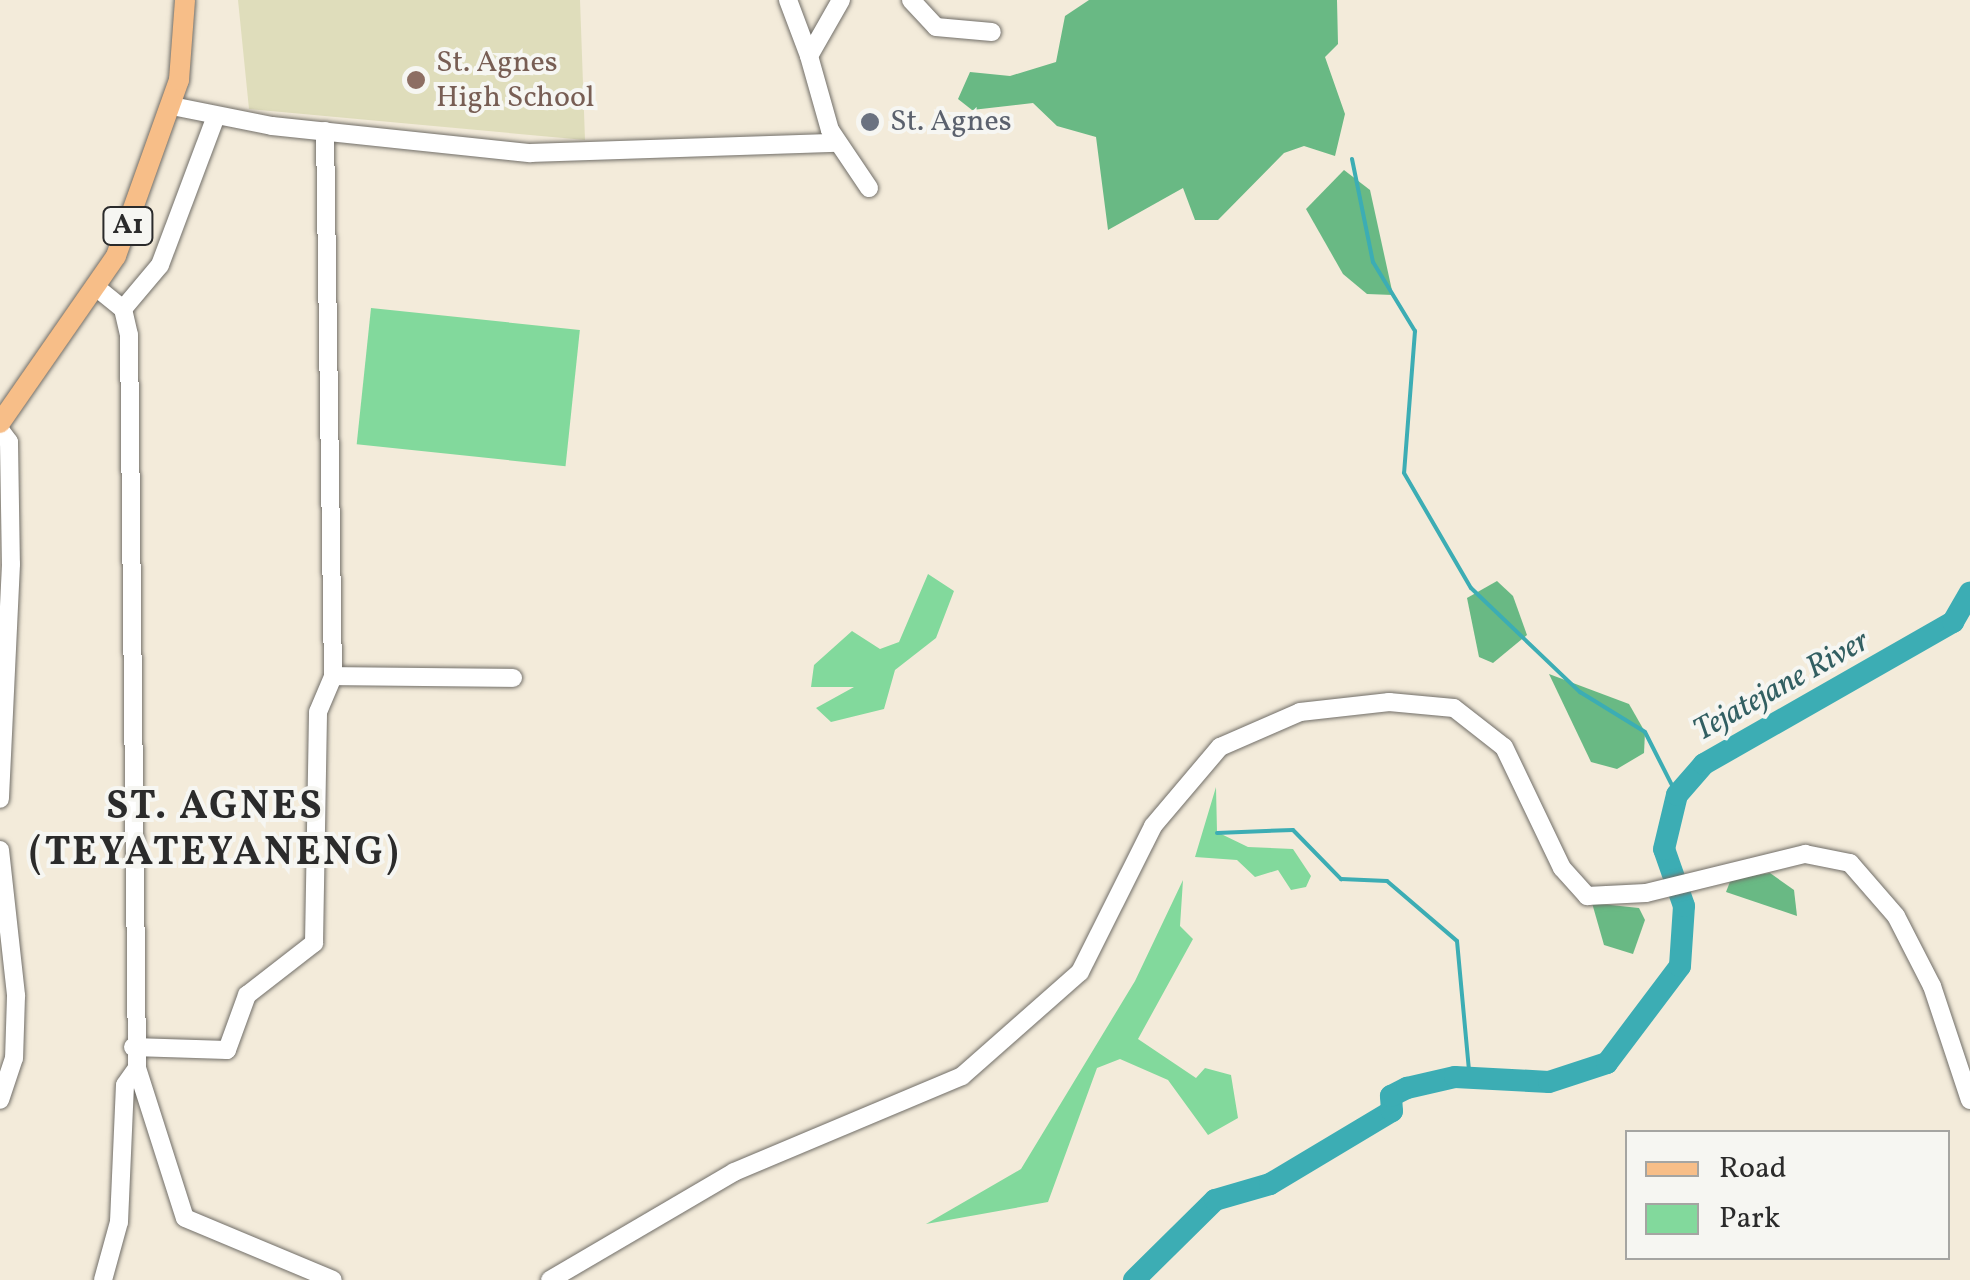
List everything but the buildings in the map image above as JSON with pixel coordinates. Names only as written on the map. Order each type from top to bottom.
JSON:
[{"type":"main road","name":"A1","points":[[0,427],[97,288],[150,180],[172,106],[185,0]]},
{"type":"street","points":[[788,0],[836,143],[870,188]]},
{"type":"street","points":[[809,56],[841,0]]},
{"type":"street","points":[[911,0],[936,27],[992,32]]},
{"type":"street","points":[[172,106],[325,131],[531,153],[836,143]]},
{"type":"street","points":[[216,116],[160,264],[123,309],[133,1048],[185,1218],[333,1280]]},
{"type":"street","points":[[133,1048],[227,1050],[247,995],[314,944],[318,712],[333,676],[325,131]]},
{"type":"street","points":[[97,288],[123,309]]},
{"type":"street","points":[[0,427],[9,442],[11,564],[1,794]]},
{"type":"street","points":[[333,676],[512,678]]},
{"type":"street","points":[[550,1280],[734,1172],[962,1076],[1080,972],[1170,802],[1220,747],[1270,719],[1389,702],[1454,708],[1504,747],[1576,888],[1606,898],[1805,854],[1850,863],[1896,916],[1932,986],[1970,1100]]},
{"type":"street","points":[[0,850],[16,996],[14,1058],[0,1100]]},
{"type":"street","points":[[102,1280],[118,1222],[125,1085],[136,1068]]},
{"type":"shaded area","name":"St. Agnes High School","points":[[238,0],[580,0],[585,140],[249,109]]},
{"type":"green space","points":[[1089,0],[1337,0],[1338,44],[1325,57],[1345,114],[1335,156],[1304,146],[1284,153],[1218,220],[1195,220],[1183,188],[1108,230],[1096,137],[1057,126],[1033,103],[972,110],[958,99],[970,72],[1010,76],[1056,62],[1065,16]]},
{"type":"green space","points":[[1344,170],[1370,190],[1393,295],[1367,294],[1343,274],[1306,209]]},
{"type":"green space","points":[[371,308],[580,330],[566,466],[357,444]]},
{"type":"green space","points":[[928,574],[954,591],[936,638],[895,670],[884,709],[831,722],[816,708],[854,687],[811,687],[814,665],[852,631],[880,649],[899,642]]},
{"type":"green space","points":[[1497,581],[1513,596],[1527,635],[1493,663],[1479,657],[1467,598]]},
{"type":"green space","points":[[1549,674],[1629,704],[1645,732],[1644,753],[1617,769],[1591,762]]},
{"type":"green space","points":[[1216,787],[1217,832],[1248,847],[1293,849],[1311,876],[1306,887],[1291,890],[1278,870],[1255,877],[1237,860],[1195,857]]},
{"type":"green space","points":[[1770,873],[1794,890],[1797,916],[1726,892],[1731,879]]},
{"type":"green space","points":[[1183,880],[1180,926],[1193,939],[1138,1039],[1196,1078],[1205,1068],[1231,1075],[1238,1118],[1208,1135],[1168,1080],[1120,1059],[1097,1068],[1048,1202],[926,1224],[1021,1169],[1135,981]]},
{"type":"green space","points":[[1592,903],[1639,908],[1645,920],[1633,954],[1604,945]]},
{"type":"waterway","points":[[1352,159],[1373,262],[1415,331],[1404,473],[1471,588],[1580,692],[1645,732],[1677,795]]},
{"type":"waterway","name":"Tejatejane River","points":[[1134,1280],[1215,1200],[1270,1184],[1392,1111],[1391,1096],[1407,1088],[1455,1077],[1549,1082],[1607,1063],[1680,966],[1684,906],[1664,849],[1677,795],[1704,764],[1953,622],[1970,592]]},
{"type":"waterway","points":[[1217,833],[1293,830],[1341,879],[1387,881],[1457,941],[1470,1080]]},
{"type":"place","name":"St. Agnes High School","points":[[416,80]]},
{"type":"place","name":"St. Agnes","points":[[870,122]]},
{"type":"district","name":"ST. AGNES (TEYATEYANENG)","points":[[215,831]]}]
